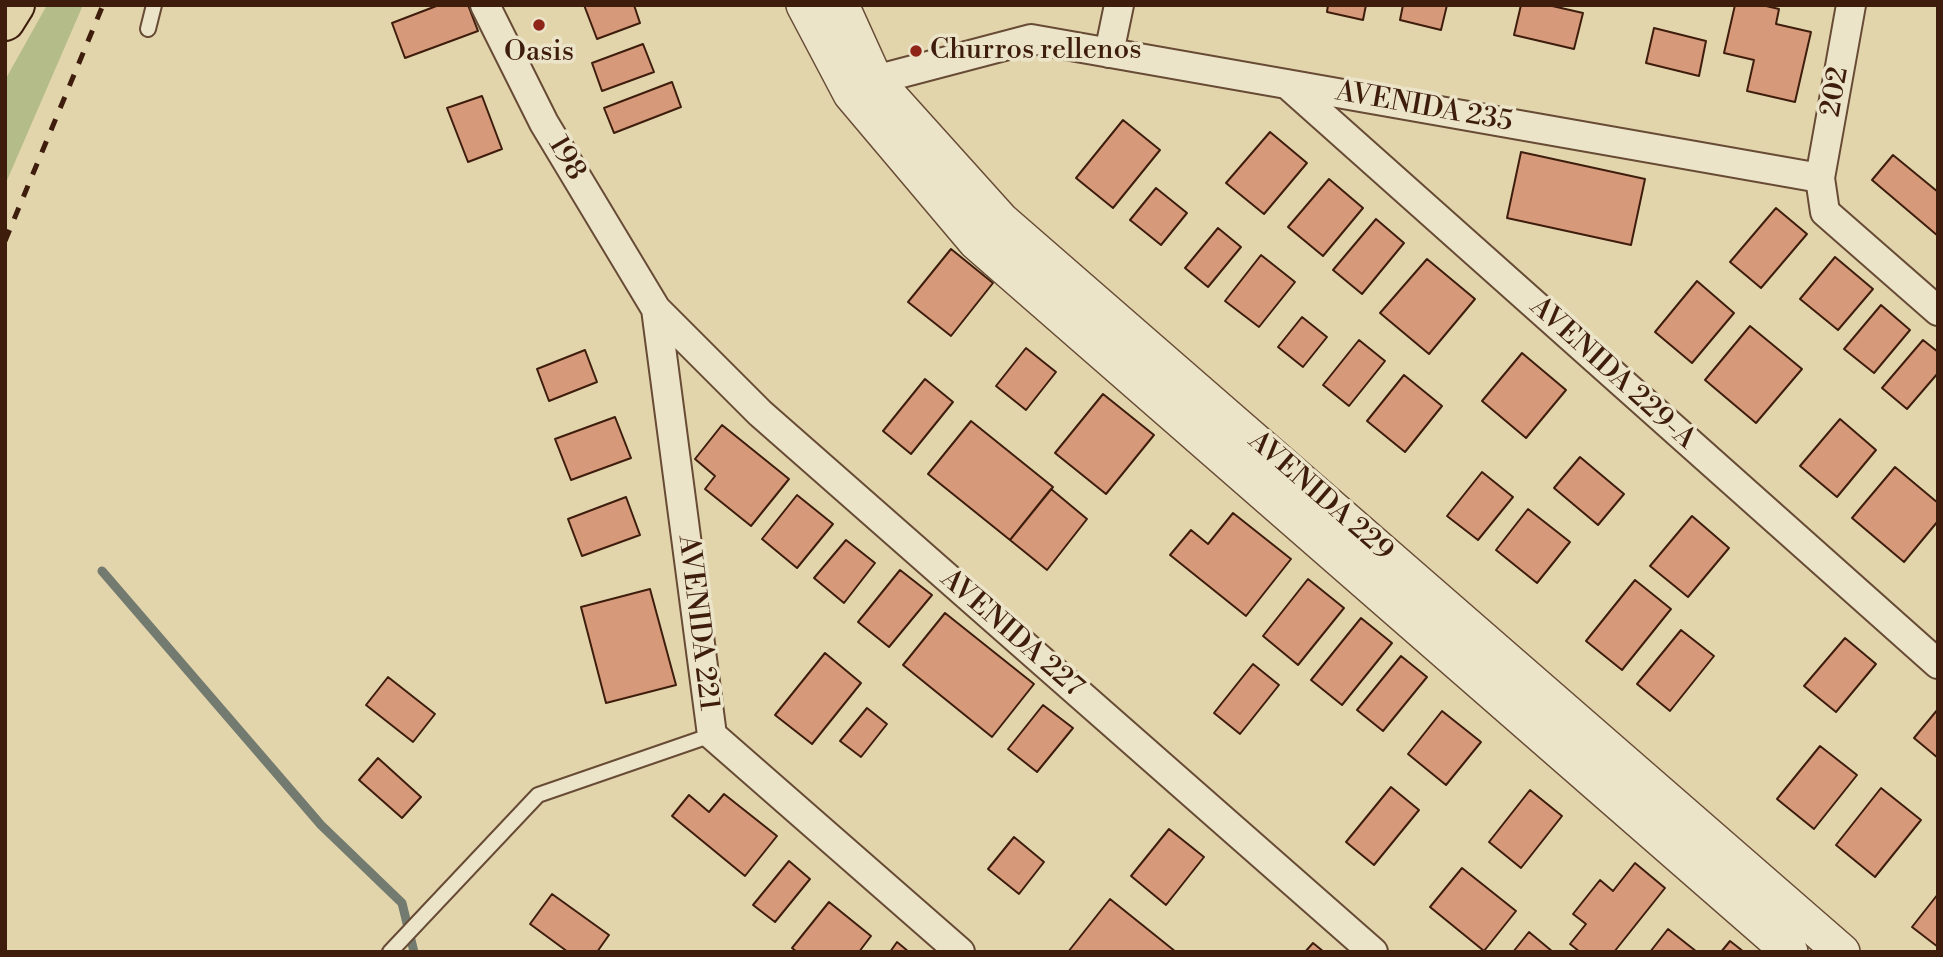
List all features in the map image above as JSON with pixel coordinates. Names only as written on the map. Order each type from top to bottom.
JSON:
[{"type":"highway","points":[[5,21],[15,5]]},
{"type":"street","name":"198","points":[[485,5],[544,123],[656,309]]},
{"type":"street","name":"AVENIDA 229","points":[[804,5],[976,242],[1790,952]]},
{"type":"street","name":"AVENIDA 229","points":[[841,5],[863,87],[1001,220],[1842,952]]},
{"type":"street","points":[[1110,53],[1119,5]]},
{"type":"street","name":"202","points":[[1820,178],[1844,8]]},
{"type":"street","name":"AVENIDA 235","points":[[863,87],[1031,39],[1820,178]]},
{"type":"street","name":"AVENIDA 229-A","points":[[1287,84],[1938,664]]},
{"type":"street","points":[[1820,178],[1825,212],[1938,311]]},
{"type":"street","name":"AVENIDA 221","points":[[656,309],[712,735],[960,952]]},
{"type":"street","name":"AVENIDA 227","points":[[656,309],[760,413],[1373,952]]},
{"type":"lane","points":[[148,29],[154,5]]},
{"type":"lane","points":[[390,952],[538,795],[712,735]]},
{"type":"green space","points":[[47,5],[83,5],[5,185],[5,80]]},
{"type":"building","points":[[439,5],[468,5],[478,31],[405,58],[392,23]]},
{"type":"building","points":[[584,5],[634,5],[640,23],[597,39]]},
{"type":"building","points":[[1328,5],[1366,5],[1363,20],[1327,12]]},
{"type":"building","points":[[1403,5],[1447,5],[1441,30],[1400,20]]},
{"type":"building","points":[[1521,5],[1548,5],[1583,13],[1574,49],[1514,35]]},
{"type":"building","points":[[1735,5],[1762,5],[1779,9],[1776,24],[1811,32],[1795,102],[1747,91],[1754,60],[1724,53]]},
{"type":"building","points":[[1654,28],[1706,41],[1699,76],[1646,63]]},
{"type":"building","points":[[643,44],[654,72],[602,91],[592,63]]},
{"type":"building","points":[[672,82],[681,107],[614,133],[604,108]]},
{"type":"building","points":[[482,96],[502,149],[468,162],[447,108]]},
{"type":"building","points":[[1123,120],[1160,150],[1113,208],[1076,178]]},
{"type":"building","points":[[1270,132],[1307,163],[1264,214],[1226,183]]},
{"type":"building","points":[[1521,152],[1645,179],[1631,245],[1507,218]]},
{"type":"building","points":[[1893,155],[1938,192],[1938,236],[1872,180]]},
{"type":"building","points":[[1329,179],[1363,208],[1323,256],[1288,227]]},
{"type":"building","points":[[1156,188],[1187,213],[1161,245],[1130,220]]},
{"type":"building","points":[[1776,208],[1807,234],[1761,288],[1730,262]]},
{"type":"building","points":[[1376,219],[1404,243],[1362,294],[1333,270]]},
{"type":"building","points":[[1218,228],[1241,247],[1208,287],[1185,268]]},
{"type":"building","points":[[951,249],[993,283],[951,336],[908,302]]},
{"type":"building","points":[[1261,255],[1295,282],[1259,327],[1225,301]]},
{"type":"building","points":[[1835,257],[1873,289],[1838,330],[1800,299]]},
{"type":"building","points":[[1427,259],[1475,299],[1429,354],[1380,313]]},
{"type":"building","points":[[1697,281],[1734,313],[1692,363],[1655,332]]},
{"type":"building","points":[[1881,305],[1910,330],[1874,373],[1844,349]]},
{"type":"building","points":[[1302,317],[1327,337],[1303,367],[1278,347]]},
{"type":"building","points":[[1750,326],[1802,369],[1756,423],[1705,380]]},
{"type":"building","points":[[1359,340],[1385,361],[1349,406],[1323,385]]},
{"type":"building","points":[[1923,340],[1938,352],[1938,373],[1907,409],[1882,388]]},
{"type":"building","points":[[1026,348],[1056,372],[1026,410],[996,386]]},
{"type":"building","points":[[585,350],[597,382],[549,401],[537,369]]},
{"type":"building","points":[[1522,353],[1566,390],[1526,438],[1482,401]]},
{"type":"building","points":[[1404,375],[1442,406],[1405,452],[1367,421]]},
{"type":"building","points":[[925,379],[953,402],[911,454],[883,431]]},
{"type":"building","points":[[1103,394],[1154,435],[1106,494],[1055,453]]},
{"type":"building","points":[[615,417],[631,458],[571,480],[555,439]]},
{"type":"building","points":[[1840,419],[1876,450],[1837,497],[1800,466]]},
{"type":"building","points":[[971,421],[1053,487],[1010,540],[928,474]]},
{"type":"building","points":[[722,425],[789,479],[751,526],[705,489],[715,476],[695,459]]},
{"type":"building","points":[[1580,457],[1624,494],[1598,525],[1554,488]]},
{"type":"building","points":[[1895,467],[1938,503],[1938,521],[1904,562],[1852,518]]},
{"type":"building","points":[[1482,472],[1513,497],[1478,540],[1447,516]]},
{"type":"building","points":[[1051,489],[1087,519],[1047,570],[1010,540]]},
{"type":"building","points":[[797,495],[833,524],[797,568],[762,539]]},
{"type":"building","points":[[626,497],[640,535],[582,556],[568,519]]},
{"type":"building","points":[[1528,509],[1570,542],[1537,583],[1496,550]]},
{"type":"building","points":[[1233,513],[1291,559],[1246,616],[1170,555],[1191,530],[1208,544]]},
{"type":"building","points":[[1692,516],[1729,548],[1688,597],[1650,566]]},
{"type":"building","points":[[846,540],[875,563],[844,603],[814,578]]},
{"type":"building","points":[[900,570],[932,595],[889,647],[858,622]]},
{"type":"building","points":[[1308,579],[1344,608],[1298,665],[1263,636]]},
{"type":"building","points":[[1635,580],[1671,609],[1622,670],[1586,641]]},
{"type":"building","points":[[650,589],[676,685],[606,703],[581,607]]},
{"type":"building","points":[[945,613],[1034,684],[992,737],[903,665]]},
{"type":"building","points":[[1361,618],[1392,643],[1342,705],[1311,680]]},
{"type":"building","points":[[1681,630],[1714,656],[1670,711],[1637,684]]},
{"type":"building","points":[[1845,638],[1876,664],[1836,712],[1804,686]]},
{"type":"building","points":[[825,653],[861,683],[812,744],[775,715]]},
{"type":"building","points":[[1401,656],[1427,677],[1383,731],[1357,710]]},
{"type":"building","points":[[1253,664],[1279,685],[1240,734],[1214,713]]},
{"type":"building","points":[[388,677],[435,714],[413,742],[366,705]]},
{"type":"building","points":[[1043,705],[1073,728],[1037,772],[1008,749]]},
{"type":"building","points":[[867,708],[887,724],[861,757],[840,741]]},
{"type":"building","points":[[1938,709],[1938,758],[1914,738]]},
{"type":"building","points":[[1442,711],[1481,742],[1446,785],[1408,754]]},
{"type":"building","points":[[1820,746],[1857,775],[1814,829],[1777,799]]},
{"type":"building","points":[[378,758],[421,797],[402,818],[359,780]]},
{"type":"building","points":[[1391,787],[1419,810],[1374,865],[1346,842]]},
{"type":"building","points":[[1881,788],[1921,820],[1875,877],[1836,845]]},
{"type":"building","points":[[1530,790],[1562,816],[1521,868],[1489,842]]},
{"type":"building","points":[[724,794],[777,836],[745,876],[672,816],[689,795],[709,812]]},
{"type":"building","points":[[1169,829],[1204,857],[1166,905],[1131,876]]},
{"type":"building","points":[[1014,837],[1044,862],[1019,894],[988,869]]},
{"type":"building","points":[[789,861],[810,879],[775,922],[753,905]]},
{"type":"building","points":[[1635,863],[1665,888],[1614,952],[1580,952],[1570,944],[1586,924],[1573,914],[1600,880],[1613,891]]},
{"type":"building","points":[[1462,868],[1516,911],[1484,951],[1430,907]]},
{"type":"building","points":[[552,894],[609,935],[597,952],[568,952],[530,924]]},
{"type":"building","points":[[1938,894],[1938,947],[1912,927]]},
{"type":"building","points":[[1110,899],[1176,952],[1068,952]]},
{"type":"building","points":[[829,902],[871,936],[859,952],[797,952],[792,948]]},
{"type":"building","points":[[1668,929],[1697,952],[1650,952]]},
{"type":"building","points":[[1529,932],[1553,952],[1513,952]]},
{"type":"building","points":[[1730,941],[1744,952],[1721,952]]},
{"type":"building","points":[[897,942],[909,952],[890,952]]},
{"type":"building","points":[[1313,943],[1324,952],[1305,952]]},
{"type":"waterway","points":[[102,571],[321,825],[402,903],[414,952]]},
{"type":"railway","points":[[5,241],[103,5]]},
{"type":"place","name":"Oasis","points":[[539,25]]},
{"type":"place","name":"Churros rellenos","points":[[916,51]]}]
